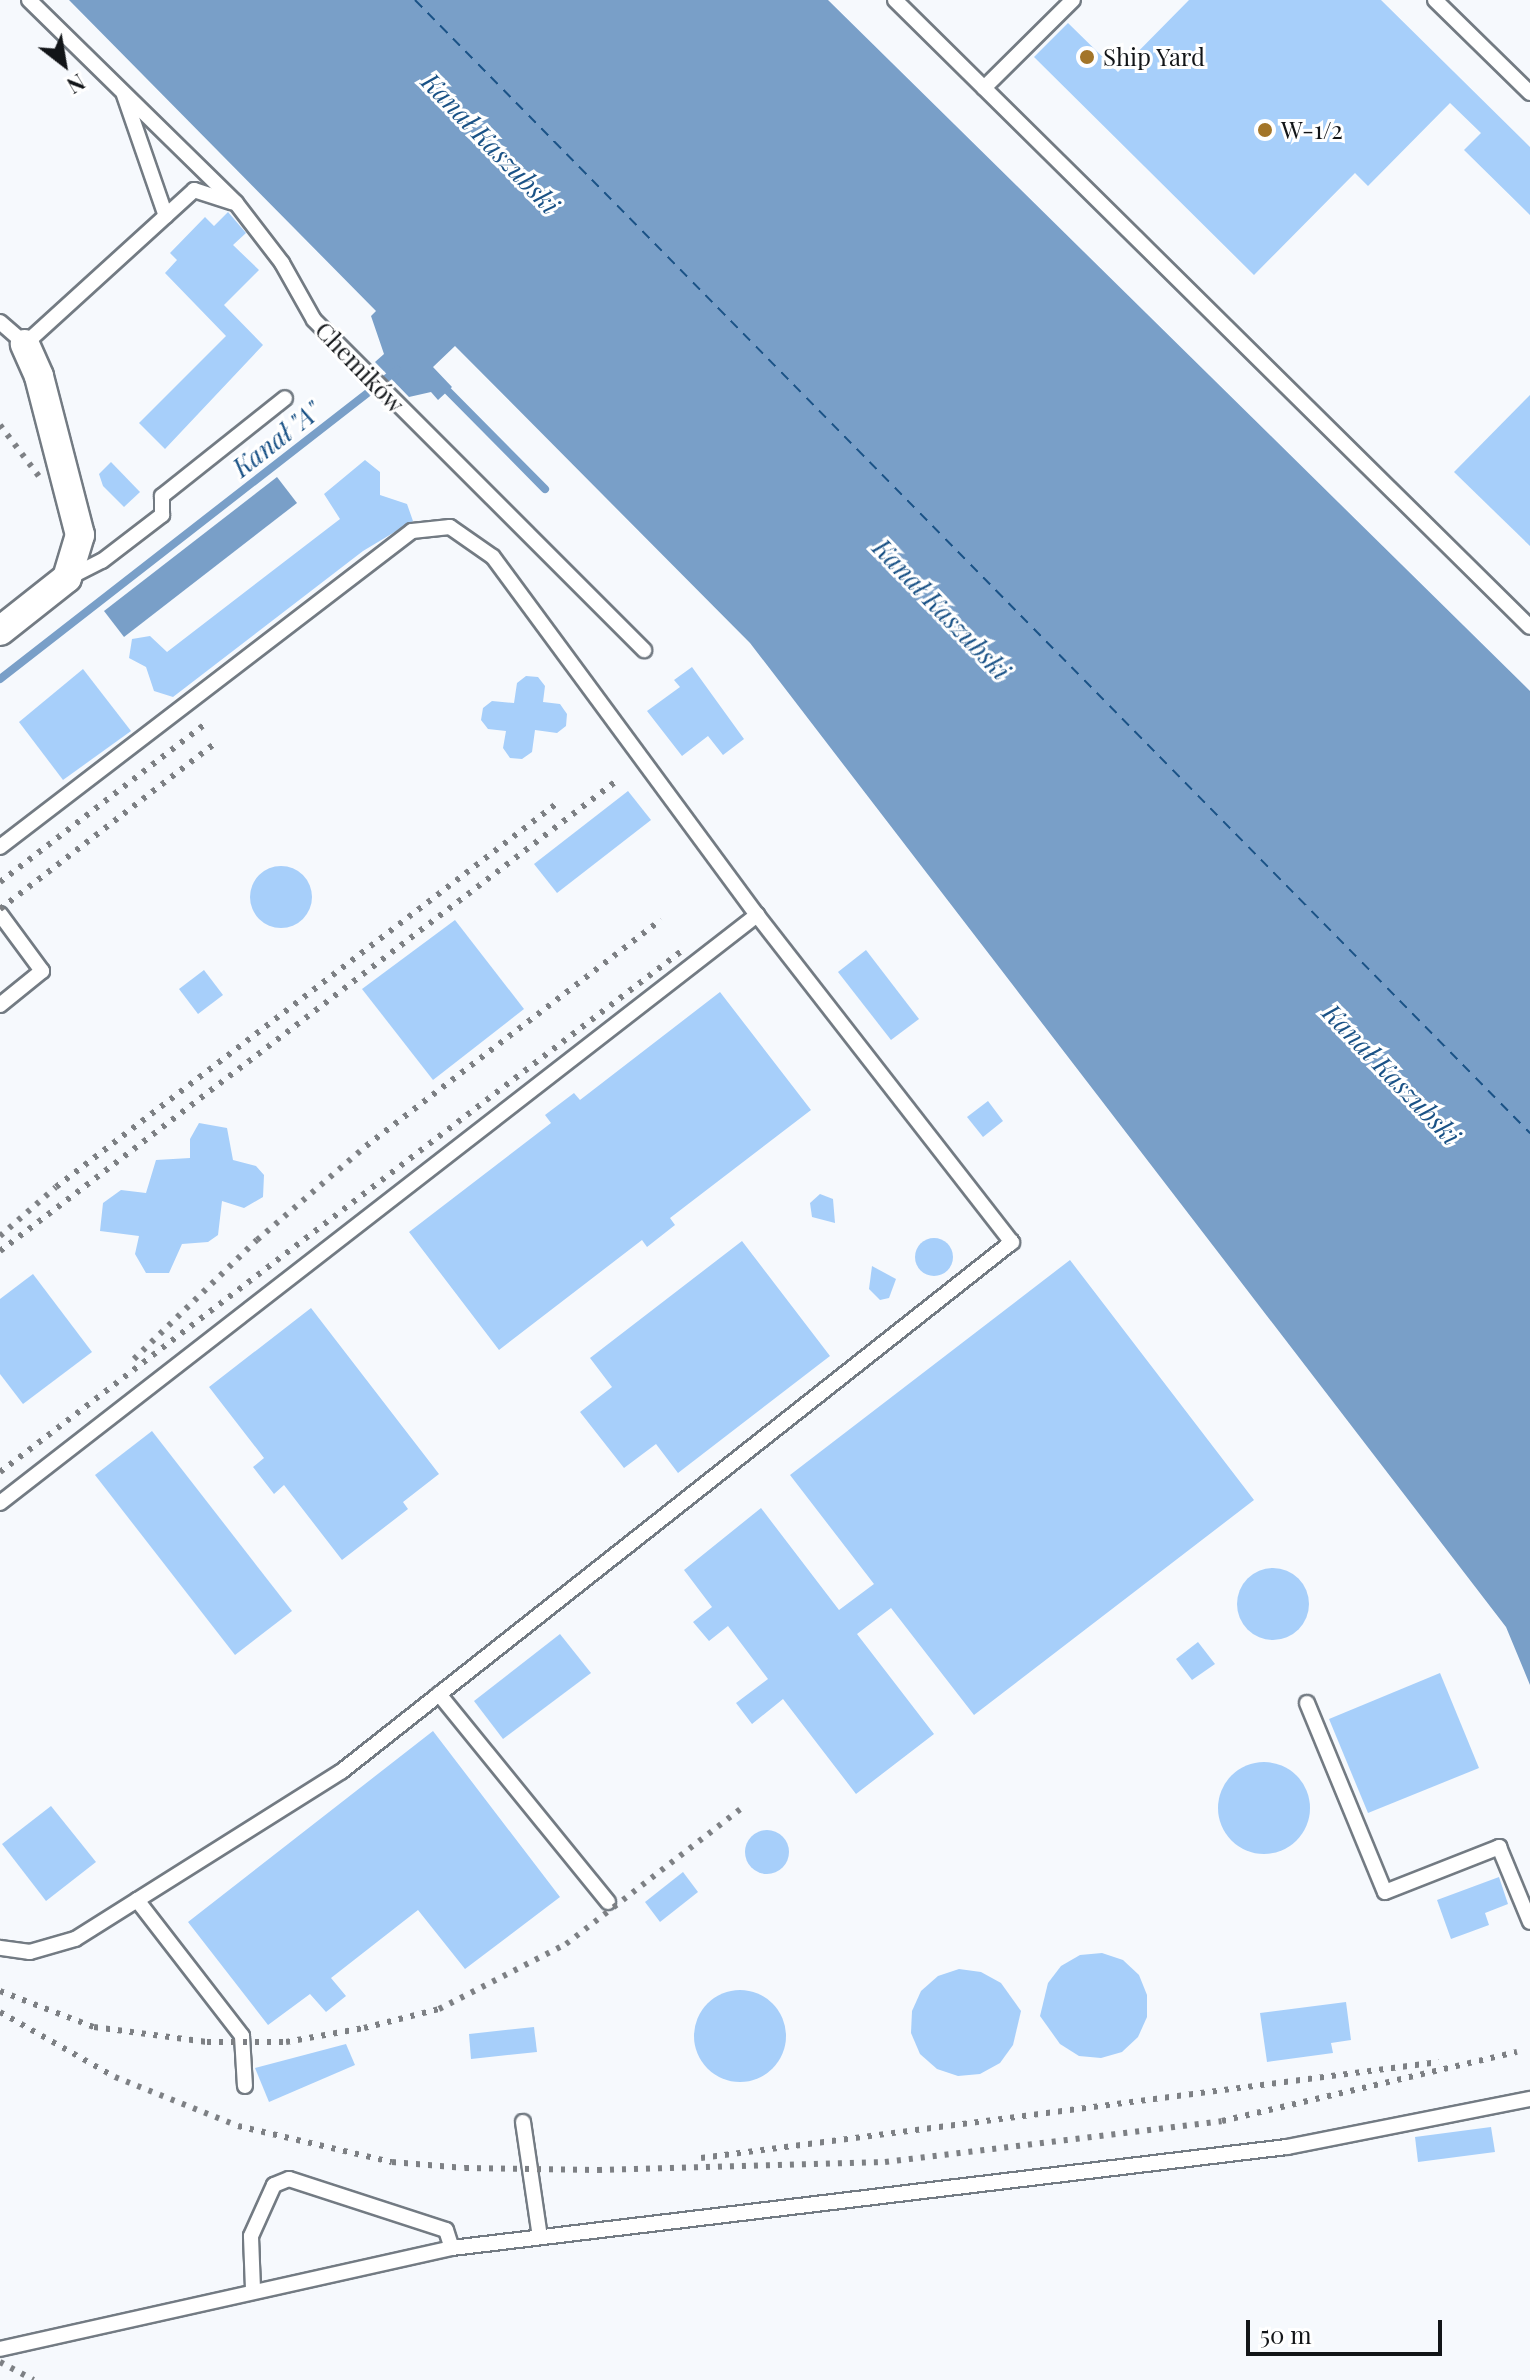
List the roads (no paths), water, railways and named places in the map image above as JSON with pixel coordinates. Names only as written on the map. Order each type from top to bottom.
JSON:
[{"type":"street","points":[[0,631],[67,578],[80,535],[75,503],[39,376],[25,344]]},
{"type":"lane","name":"Chemików","points":[[29,0],[236,203],[282,263],[314,320],[644,650]]},
{"type":"lane","points":[[895,0],[1530,627]]},
{"type":"lane","points":[[984,88],[1073,0]]},
{"type":"lane","points":[[1435,0],[1530,93]]},
{"type":"lane","points":[[122,89],[166,216]]},
{"type":"lane","points":[[0,322],[25,344],[194,190],[236,203]]},
{"type":"lane","points":[[67,578],[102,561],[162,515],[162,496],[285,398]]},
{"type":"lane","points":[[0,847],[412,531],[450,527],[493,557],[757,915],[1012,1242],[342,1771],[75,1939],[30,1952],[0,1948]]},
{"type":"lane","points":[[0,914],[42,971],[0,1005]]},
{"type":"lane","points":[[0,1503],[757,915]]},
{"type":"lane","points":[[439,1694],[608,1902]]},
{"type":"lane","points":[[1307,1703],[1385,1892],[1499,1847],[1530,1922]]},
{"type":"lane","points":[[137,1900],[242,2036],[245,2086]]},
{"type":"lane","points":[[0,2349],[205,2305],[253,2289],[452,2248],[1287,2147],[1530,2099]]},
{"type":"lane","points":[[523,2122],[540,2237]]},
{"type":"lane","points":[[253,2289],[248,2254],[251,2236],[274,2185],[289,2179],[446,2230],[452,2248]]},
{"type":"water","name":"Kanał Kaszubski","points":[[69,0],[828,0],[1530,691],[1530,1685],[1506,1627],[750,643],[455,346],[433,367],[452,387],[438,400],[431,392],[409,397],[375,362],[384,354],[371,316],[376,311]]},
{"type":"water","points":[[277,477],[297,503],[124,637],[104,611]]},
{"type":"waterway","name":"Kanał \"A\"","points":[[0,679],[397,370]]},
{"type":"waterway","points":[[448,391],[545,489]]},
{"type":"railway","points":[[0,425],[41,479]]},
{"type":"railway","points":[[0,882],[204,725]]},
{"type":"railway","points":[[0,909],[218,741]]},
{"type":"railway","points":[[0,1251],[615,782]]},
{"type":"railway","points":[[0,1236],[56,1187],[556,804]]},
{"type":"railway","points":[[134,1359],[257,1240],[366,1146],[661,920]]},
{"type":"railway","points":[[0,1472],[684,949]]},
{"type":"railway","points":[[0,1991],[94,2027],[207,2042],[286,2042],[364,2028],[439,2009],[566,1944],[742,1808]]},
{"type":"railway","points":[[0,2012],[115,2077],[238,2126],[392,2162],[465,2168],[598,2170],[885,2162],[1222,2121],[1517,2052]]},
{"type":"railway","points":[[701,2158],[1439,2062]]},
{"type":"railway","points":[[0,2362],[34,2380]]},
{"type":"place","name":"Ship Yard","points":[[1087,57]]},
{"type":"place","name":"W-1/2","points":[[1265,130]]}]
